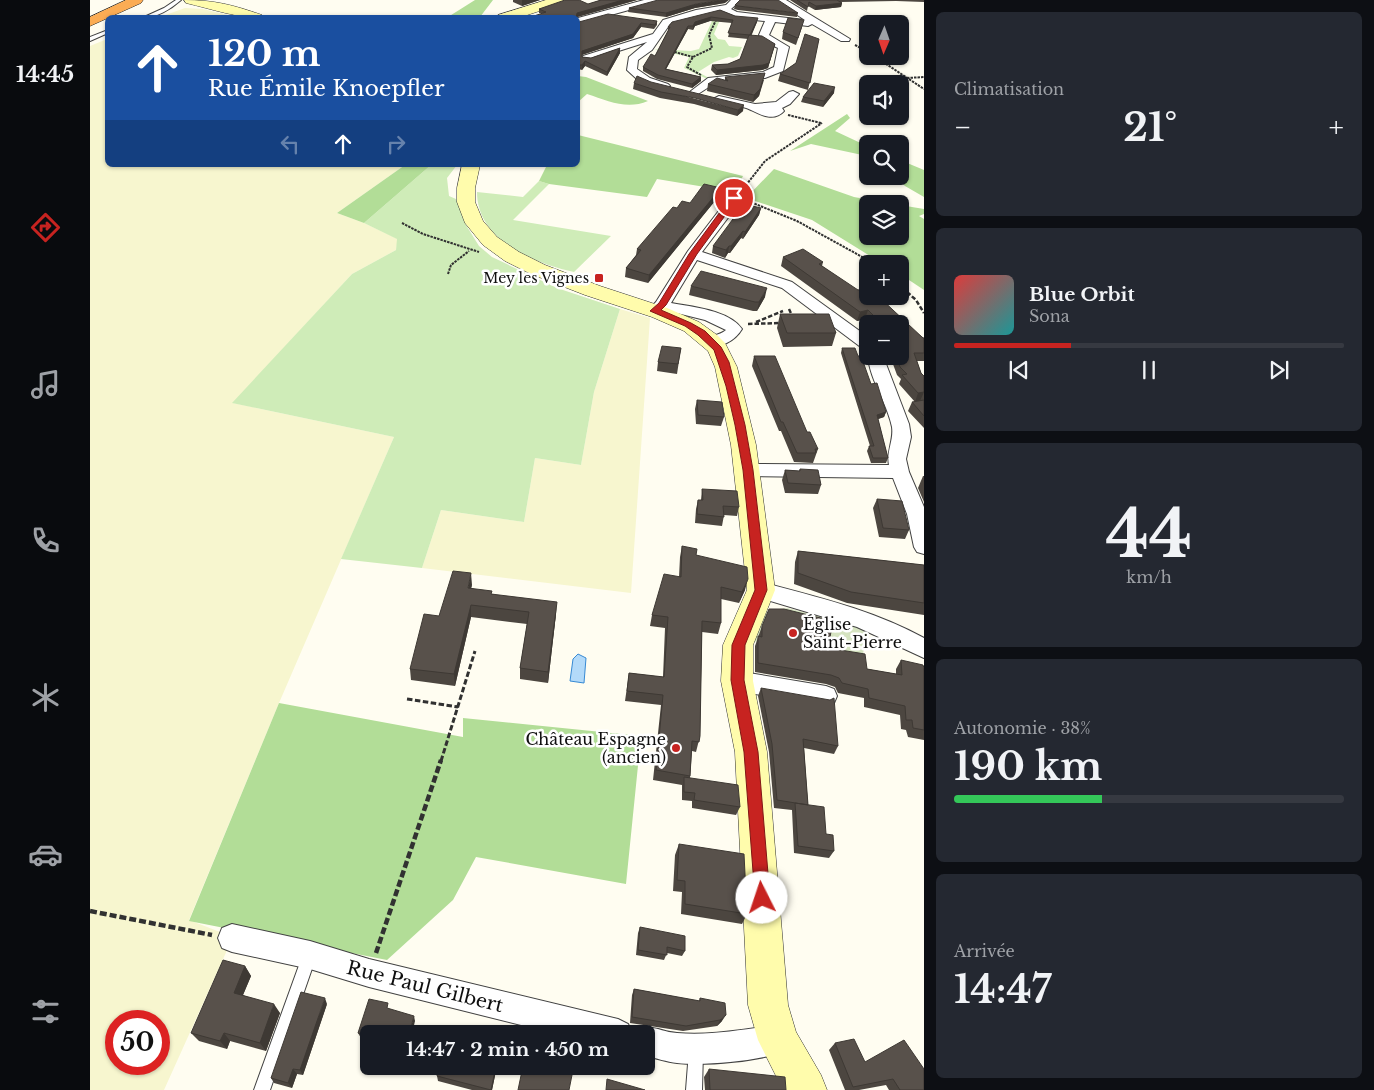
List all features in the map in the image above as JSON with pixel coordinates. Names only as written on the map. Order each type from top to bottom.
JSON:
[{"type":"highway","points":[[90,15],[125,2]]},
{"type":"highway","points":[[90,22],[125,2]]},
{"type":"main road","points":[[191,0],[225,7],[248,15]]},
{"type":"main road","points":[[512,15],[559,0]]},
{"type":"main road","points":[[471,167],[466,190],[468,210],[480,231],[506,253],[554,276],[653,307],[688,324],[712,342],[722,358],[731,386],[748,470],[761,590],[738,645],[737,680],[751,752],[768,1005],[778,1040],[806,1090]]},
{"type":"street","points":[[580,20],[654,0]]},
{"type":"street","points":[[633,65],[658,35],[662,22],[722,9],[734,4],[736,0]]},
{"type":"street","points":[[779,0],[845,39]]},
{"type":"street","points":[[722,9],[735,15],[808,23]]},
{"type":"street","points":[[608,13],[633,18]]},
{"type":"street","points":[[687,91],[708,81],[765,75],[779,69],[784,47],[767,39],[764,35],[771,19]]},
{"type":"street","points":[[586,58],[658,35]]},
{"type":"street","points":[[608,52],[614,57],[633,65],[642,79],[756,108],[766,104],[776,110],[793,94]]},
{"type":"street","points":[[712,342],[732,334],[734,329],[729,324],[717,319],[653,307],[739,194]]},
{"type":"street","points":[[693,254],[787,285],[859,338]]},
{"type":"street","points":[[878,365],[900,424],[902,437],[897,459],[900,472],[917,514],[924,547]]},
{"type":"street","points":[[748,470],[900,472]]},
{"type":"street","points":[[761,590],[859,617],[898,633],[924,649]]},
{"type":"street","points":[[737,680],[826,696]]},
{"type":"street","name":"Rue Paul Gilbert","points":[[232,938],[310,955],[369,973],[581,1025]]},
{"type":"street","points":[[655,1043],[676,1048],[716,1048],[778,1040]]},
{"type":"lane","points":[[151,15],[166,9],[178,0]]},
{"type":"lane","points":[[90,39],[105,32]]},
{"type":"lane","points":[[262,1090],[310,955]]},
{"type":"lane","points":[[694,1090],[696,1048]]},
{"type":"path","points":[[648,48],[693,56],[711,50],[713,46],[709,35],[717,19],[708,11]]},
{"type":"path","points":[[693,56],[687,68],[704,76],[708,81]]},
{"type":"path","points":[[888,65],[902,75]]},
{"type":"path","points":[[909,78],[924,77]]},
{"type":"path","points":[[909,79],[924,89]]},
{"type":"path","points":[[776,110],[822,123],[765,160],[739,194],[742,200],[771,208],[797,220],[859,255]]},
{"type":"path","points":[[402,223],[423,234],[469,250],[491,255],[506,253]]},
{"type":"path","points":[[448,274],[451,265],[469,250]]},
{"type":"path","points":[[909,294],[924,312]]},
{"type":"path","points":[[789,309],[794,323]]},
{"type":"path","points":[[754,324],[783,312]]},
{"type":"path","points":[[729,324],[786,323]]},
{"type":"path","points":[[369,973],[475,651]]},
{"type":"path","points":[[407,699],[458,707]]},
{"type":"path","points":[[90,912],[232,938]]},
{"type":"green space","points":[[475,0],[493,0],[482,15],[451,15]]},
{"type":"green space","points":[[185,8],[203,9],[228,15],[166,15]]},
{"type":"green space","points":[[722,15],[714,34],[718,39],[725,40],[729,46],[742,47],[738,56],[714,62],[698,72],[709,78],[684,68],[689,57],[654,49],[691,51],[699,49],[713,19]]},
{"type":"green space","points":[[105,40],[105,167],[402,167],[337,213],[398,239],[396,250],[352,274],[233,403],[394,437],[279,703],[189,920],[233,937],[164,1090],[90,1090],[90,46]]},
{"type":"green space","points":[[580,76],[648,101],[640,104],[625,105],[587,94],[580,100]]},
{"type":"green space","points":[[847,114],[850,118],[835,131],[859,142],[859,154],[811,144],[790,151]]},
{"type":"green space","points":[[580,135],[743,176],[735,192],[657,179],[647,197],[549,184],[539,181],[546,167],[580,167]]},
{"type":"green space","points":[[909,164],[924,170],[924,197],[905,186],[909,185]]},
{"type":"green space","points":[[402,167],[429,167],[364,223],[337,213]]},
{"type":"green space","points":[[429,167],[455,167],[447,178],[449,196],[456,199],[466,225],[479,246],[492,257],[557,288],[620,309],[594,392],[581,465],[535,458],[524,522],[441,510],[422,568],[341,559],[394,437],[232,403],[352,274],[396,250],[397,239],[364,223]]},
{"type":"green space","points":[[774,169],[859,198],[859,245],[909,245],[909,206],[924,209],[924,214],[919,216],[924,219],[924,290],[909,280],[909,255],[868,255],[812,220],[746,198]]},
{"type":"green space","points":[[539,181],[549,184],[513,220],[611,236],[574,272],[542,262],[510,247],[486,223],[479,209],[477,192],[523,197]]},
{"type":"green space","points":[[620,309],[650,318],[631,593],[422,568],[441,510],[524,522],[535,458],[581,465],[594,392]]},
{"type":"green space","points":[[787,608],[868,628],[862,659],[752,641],[755,631],[767,612]]},
{"type":"green space","points":[[279,703],[463,737],[463,718],[641,736],[626,884],[476,857],[453,900],[387,960],[189,921]]},
{"type":"water","points":[[578,654],[586,658],[584,683],[570,681],[573,659]]},
{"type":"building","points":[[565,0],[579,0],[588,4],[601,0],[623,0],[577,13],[577,15],[537,15],[546,12],[539,9]]},
{"type":"building","points":[[658,0],[721,0],[696,4],[666,13],[629,8]]},
{"type":"building","points":[[740,0],[778,0],[798,13],[735,5]]},
{"type":"building","points":[[797,0],[837,0],[842,3],[816,6],[809,2],[808,7]]},
{"type":"building","points":[[720,10],[735,16],[758,18],[750,35],[728,33],[733,20],[711,17],[695,22],[693,26],[688,26],[665,69],[701,77],[692,84],[658,75],[643,67],[651,54],[655,56],[672,22]]},
{"type":"building","points":[[608,14],[657,21],[655,25],[641,23],[633,34],[582,51],[582,57],[591,58],[620,48],[607,72],[585,61],[580,65],[580,22]]},
{"type":"building","points":[[788,18],[804,20],[798,38],[783,32]]},
{"type":"building","points":[[805,34],[819,39],[810,83],[780,74],[796,63]]},
{"type":"building","points":[[749,35],[762,36],[775,44],[769,63],[717,70],[712,65],[728,64],[740,59]]},
{"type":"building","points":[[765,73],[760,89],[754,95],[708,84],[717,78],[728,81],[725,77]]},
{"type":"building","points":[[637,76],[651,82],[744,105],[738,110],[695,98],[661,92],[634,83]]},
{"type":"building","points":[[814,83],[835,87],[824,101],[803,97]]},
{"type":"building","points":[[704,184],[721,188],[649,275],[626,268],[641,250],[637,249],[673,207],[677,208],[682,201],[690,203]]},
{"type":"building","points":[[744,204],[761,208],[745,232],[743,231],[726,250],[713,246]]},
{"type":"building","points":[[803,249],[823,262],[819,264],[859,290],[859,305],[888,305],[898,315],[873,315],[868,310],[860,312],[783,257]]},
{"type":"building","points":[[701,271],[767,288],[759,302],[755,302],[691,286]]},
{"type":"building","points":[[780,314],[829,314],[836,333],[787,333]]},
{"type":"building","points":[[909,325],[924,338],[924,353],[914,353],[921,373],[924,376],[924,392],[918,393],[902,375],[907,374],[899,365],[909,365]]},
{"type":"building","points":[[662,346],[681,348],[678,364],[658,362]]},
{"type":"building","points":[[842,348],[855,348],[859,356],[859,365],[864,365],[871,384],[877,383],[886,412],[877,415],[888,458],[873,458],[869,446],[874,446]]},
{"type":"building","points":[[754,356],[775,356],[807,432],[810,432],[818,449],[815,449],[816,453],[797,453],[783,422],[781,422]]},
{"type":"building","points":[[697,400],[722,402],[724,417],[698,415]]},
{"type":"building","points":[[924,400],[924,416],[912,402]]},
{"type":"building","points":[[800,469],[818,470],[821,485],[788,483],[785,470],[800,471]]},
{"type":"building","points":[[702,489],[737,491],[739,507],[723,506],[724,517],[697,514],[698,500],[703,500]]},
{"type":"building","points":[[877,499],[902,501],[909,530],[883,528]]},
{"type":"building","points":[[682,546],[697,549],[696,555],[747,567],[748,579],[742,592],[721,587],[721,623],[702,621],[700,736],[699,742],[692,741],[690,776],[656,770],[663,695],[627,691],[629,673],[664,677],[668,617],[652,615],[664,574],[681,577]]},
{"type":"building","points":[[798,551],[924,565],[924,603],[851,592],[798,573]]},
{"type":"building","points":[[453,571],[471,573],[468,588],[492,591],[491,594],[557,602],[548,672],[520,668],[529,612],[471,605],[454,674],[410,669],[424,614],[439,616]]},
{"type":"building","points":[[769,609],[784,609],[833,621],[828,648],[865,654],[867,669],[902,675],[901,660],[923,665],[924,730],[913,728],[912,720],[906,720],[905,706],[869,698],[868,689],[842,683],[839,678],[831,675],[758,663],[758,636],[762,637],[762,626]]},
{"type":"building","points":[[761,688],[830,700],[834,698],[838,746],[803,739],[808,805],[777,800],[772,744]]},
{"type":"building","points":[[684,777],[738,785],[740,807],[694,800],[695,793],[684,792]]},
{"type":"building","points":[[795,803],[824,807],[826,834],[833,835],[834,851],[798,846]]},
{"type":"building","points":[[679,844],[744,854],[747,914],[685,904],[685,881],[677,880]]},
{"type":"building","points":[[640,927],[685,936],[685,951],[667,947],[667,955],[638,950]]},
{"type":"building","points":[[223,960],[245,966],[234,993],[274,1004],[260,1043],[224,1033],[220,1041],[191,1033]]},
{"type":"building","points":[[634,989],[700,1001],[700,998],[725,1003],[726,1015],[720,1020],[686,1026],[632,1017]]},
{"type":"building","points":[[301,992],[325,998],[300,1070],[293,1069],[288,1083],[271,1078]]},
{"type":"building","points":[[369,999],[388,1003],[387,1008],[414,1016],[412,1025],[361,1025]]},
{"type":"building","points":[[854,1039],[865,1062],[904,1040],[924,1069],[924,1090],[900,1090],[893,1079],[853,1087],[835,1043]]},
{"type":"building","points":[[709,1069],[785,1077],[786,1090],[710,1090]]},
{"type":"building","points":[[437,1075],[494,1075],[491,1090]]},
{"type":"building","points":[[521,1075],[572,1075],[569,1090],[518,1090]]},
{"type":"building","points":[[607,1079],[645,1090],[606,1090]]},
{"type":"place","name":"Mey les Vignes","points":[[599,278]]},
{"type":"place","name":"Église Saint-Pierre","points":[[793,633]]},
{"type":"place","name":"Château Espagne (ancien)","points":[[676,748]]},
{"type":"route","points":[[734,198],[693,254],[662,305],[655,311],[688,324],[712,342],[718,349],[731,386],[740,425],[748,470],[761,590],[738,645],[737,680],[751,752],[762,898]]}]
